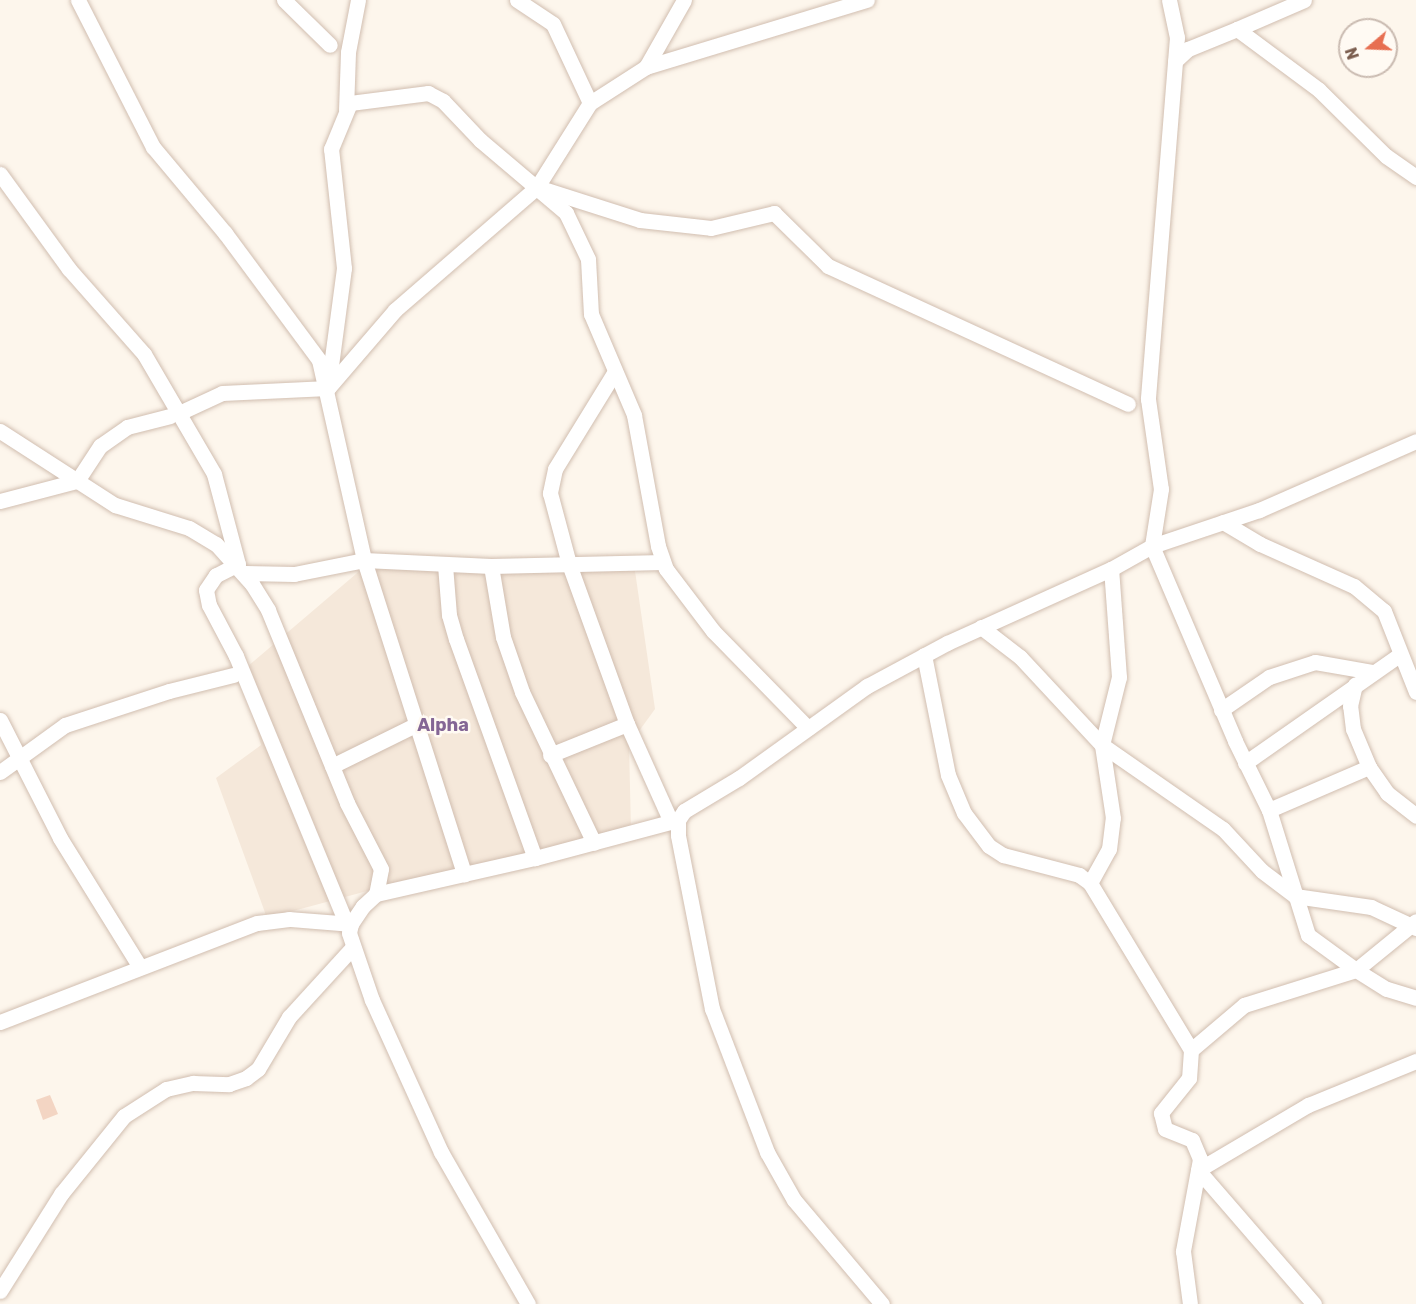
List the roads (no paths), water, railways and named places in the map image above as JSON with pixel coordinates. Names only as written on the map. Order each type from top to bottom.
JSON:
[{"type":"street","points":[[78,0],[153,147],[225,233],[319,360],[328,388],[364,560],[464,874]]},
{"type":"street","points":[[284,0],[330,45]]},
{"type":"street","points":[[328,388],[344,268],[331,149],[345,110],[348,52],[358,0]]},
{"type":"street","points":[[517,0],[553,24],[590,103]]},
{"type":"street","points":[[646,67],[684,0]]},
{"type":"street","points":[[0,501],[77,481],[100,446],[127,427],[174,415],[222,393],[328,388],[395,310],[537,187],[590,103],[646,67],[867,0]]},
{"type":"street","points":[[1169,0],[1178,37],[1148,399],[1161,489],[1152,546],[1221,710],[1269,810],[1308,935],[1356,970],[1387,989],[1416,999]]},
{"type":"street","points":[[1175,61],[1188,49],[1304,0]]},
{"type":"street","points":[[1237,29],[1319,90],[1386,156],[1416,177]]},
{"type":"street","points":[[345,110],[356,100],[428,93],[444,101],[480,140],[566,213],[582,242],[588,259],[591,314],[614,373],[634,415],[663,562],[713,631],[808,728]]},
{"type":"street","points":[[0,174],[69,269],[144,354],[174,415],[214,474],[241,569]]},
{"type":"street","points":[[537,187],[640,220],[711,228],[774,213],[828,266],[1128,404]]},
{"type":"street","points":[[614,373],[551,481],[569,564],[627,724],[674,821],[712,1009],[767,1152],[794,1200],[882,1304]]},
{"type":"street","points":[[0,431],[77,481],[135,514],[189,528],[216,544],[241,569],[268,610],[357,824],[381,869],[376,894],[348,924]]},
{"type":"street","points":[[376,894],[535,858],[674,821],[703,796],[739,778],[867,686],[924,655],[1112,569],[1152,546],[1223,522],[1416,441]]},
{"type":"street","points":[[1223,522],[1260,544],[1354,586],[1384,611],[1399,655],[1416,692]]},
{"type":"street","points":[[528,1304],[441,1152],[352,948],[348,924],[236,656],[209,605],[206,590],[216,575],[241,569],[294,574],[364,560],[491,566],[663,562]]},
{"type":"street","points":[[445,565],[449,615],[456,639],[535,858]]},
{"type":"street","points":[[491,566],[503,637],[550,755],[594,843]]},
{"type":"street","points":[[1090,883],[1110,849],[1113,818],[1102,745],[1119,677],[1112,569]]},
{"type":"street","points":[[981,627],[1020,657],[1102,745],[1223,829],[1262,871],[1294,896],[1371,907],[1414,925],[1356,970],[1244,1005],[1191,1050]]},
{"type":"street","points":[[924,655],[948,775],[964,813],[988,846],[1003,855],[1079,874],[1090,883],[1191,1050],[1189,1078],[1161,1113],[1165,1129],[1192,1140],[1198,1147],[1198,1170],[1184,1251],[1190,1304]]},
{"type":"street","points":[[1245,763],[1399,655]]},
{"type":"street","points":[[1221,710],[1269,677],[1316,662],[1373,672]]},
{"type":"street","points":[[0,772],[65,725],[169,691],[233,675]]},
{"type":"street","points":[[1355,685],[1350,706],[1353,729],[1369,767],[1387,794],[1416,816]]},
{"type":"street","points":[[0,720],[60,838],[140,967]]},
{"type":"street","points":[[332,766],[417,724]]},
{"type":"street","points":[[550,755],[627,724]]},
{"type":"street","points":[[1269,810],[1369,767]]},
{"type":"street","points":[[0,1022],[256,923],[289,919],[348,924]]},
{"type":"street","points":[[0,1291],[61,1194],[124,1116],[166,1089],[193,1083],[229,1084],[246,1078],[258,1068],[290,1017],[352,948]]},
{"type":"street","points":[[1198,1170],[1308,1105],[1416,1061]]},
{"type":"street","points":[[1198,1170],[1314,1304]]},
{"type":"district","name":"Alpha","points":[[443,725]]}]
